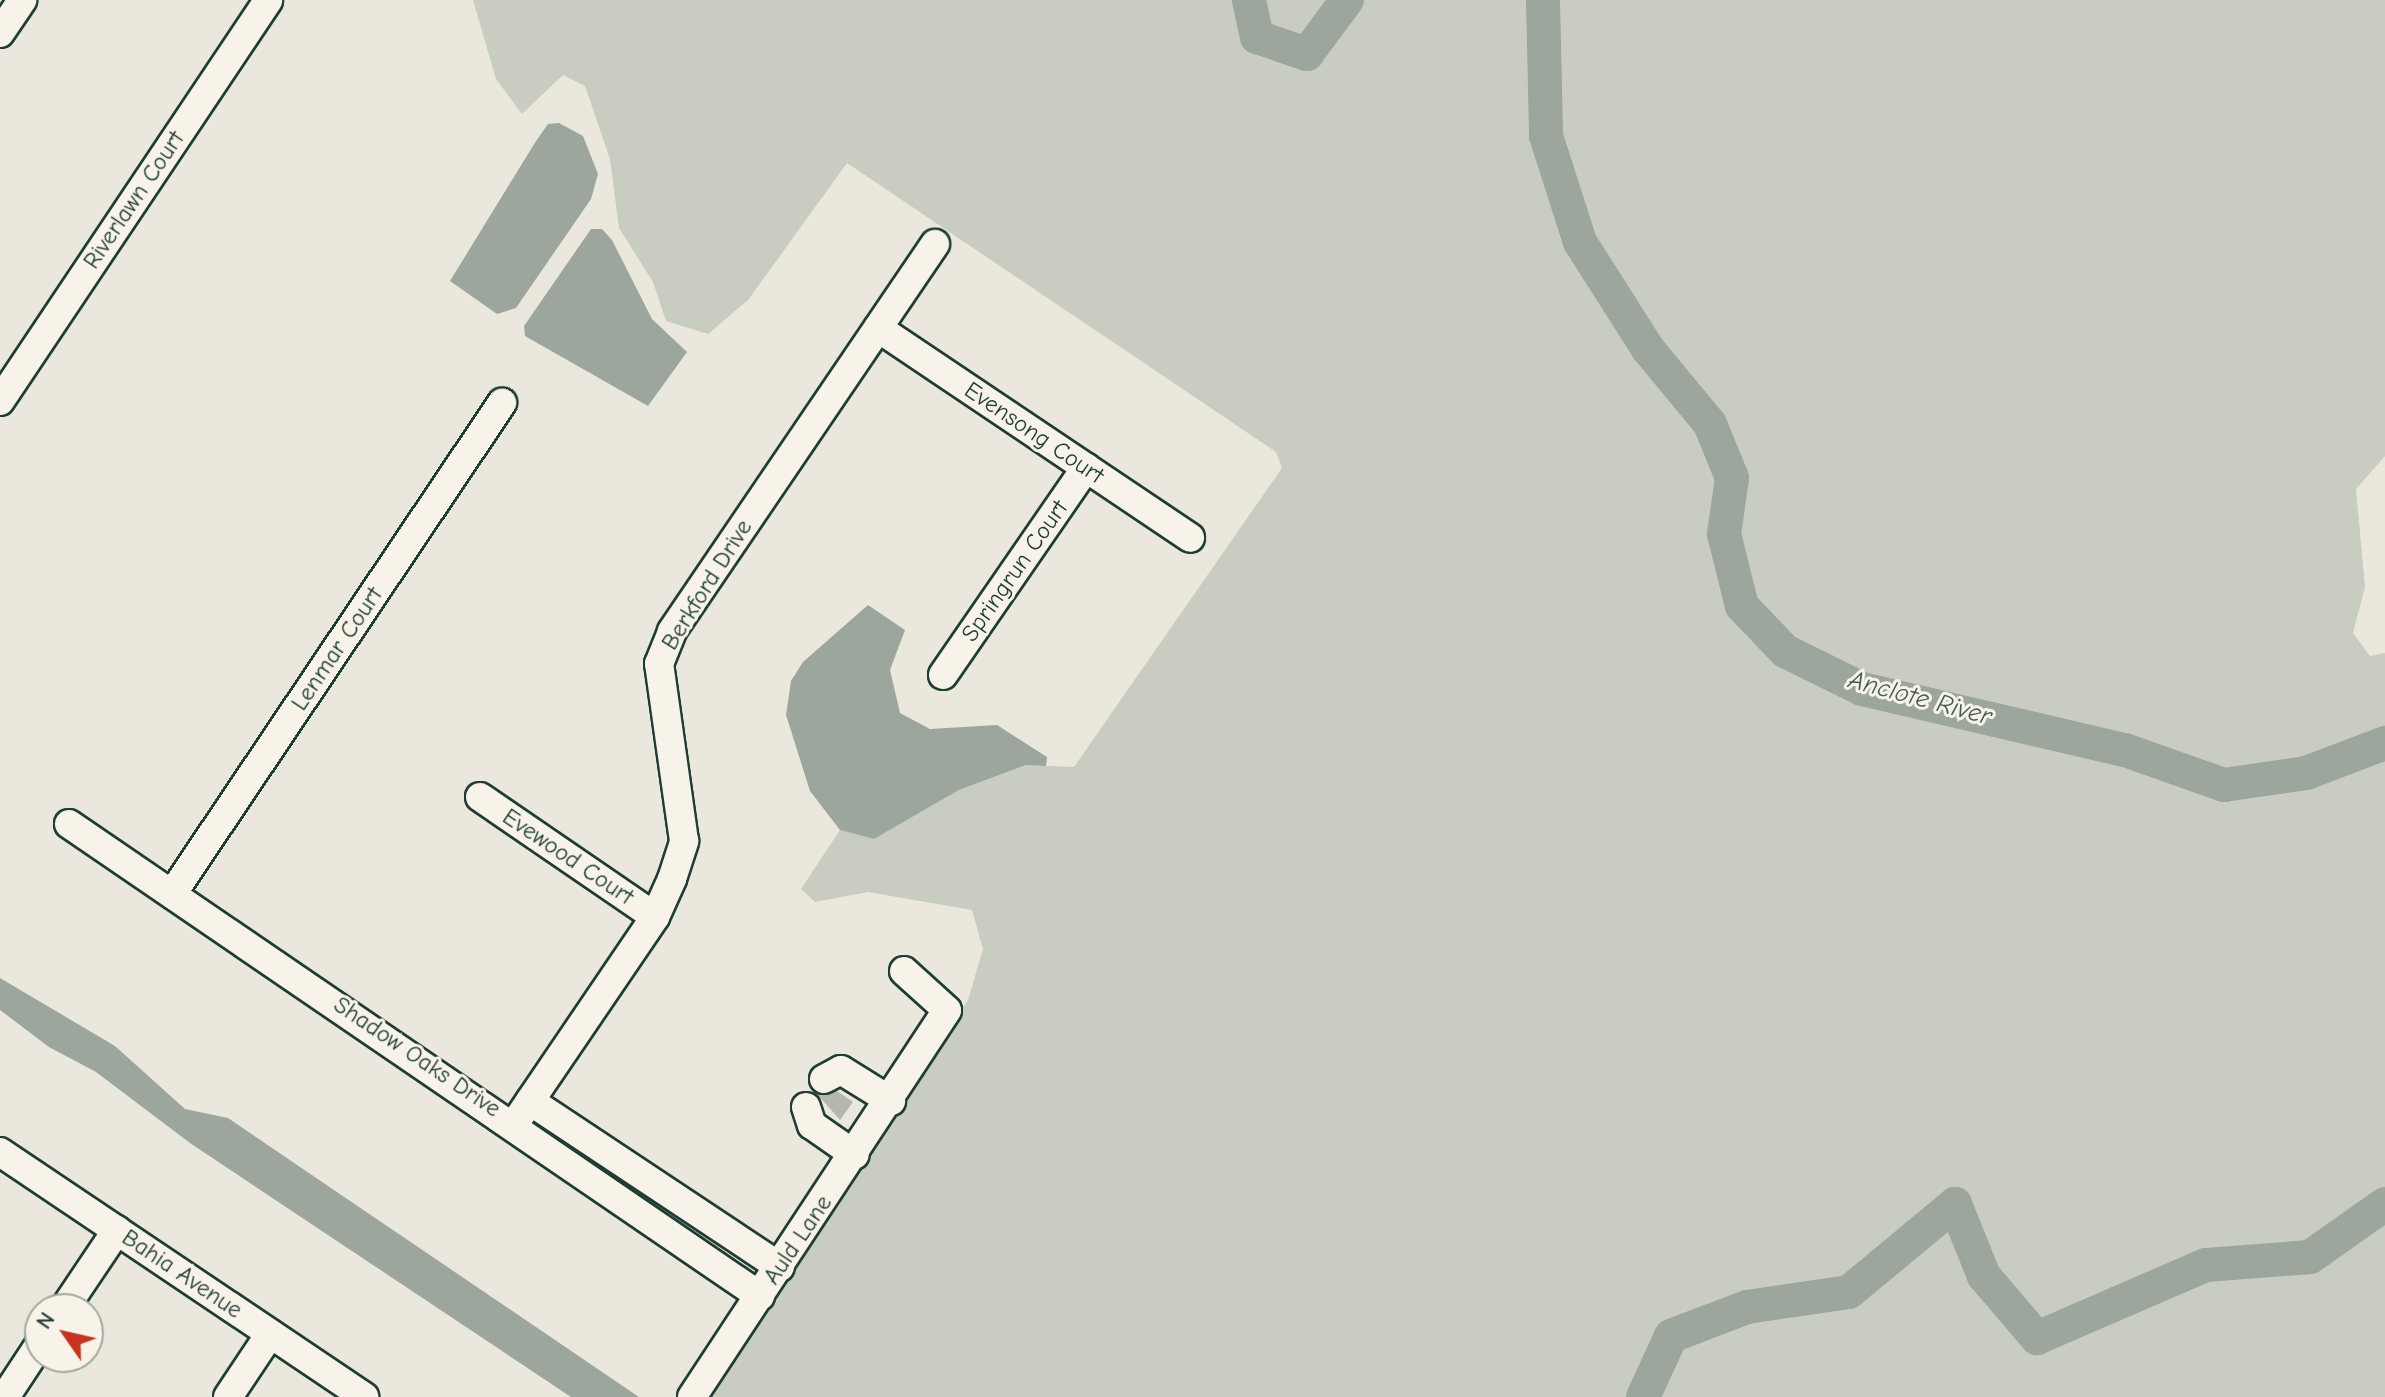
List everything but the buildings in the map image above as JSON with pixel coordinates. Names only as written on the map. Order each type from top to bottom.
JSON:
[{"type":"street","points":[[0,33],[22,0]]},
{"type":"street","name":"Riverlawn Court","points":[[0,401],[268,0]]},
{"type":"street","name":"Berkford Drive","points":[[522,1112],[655,917],[684,841],[659,664],[672,631],[935,244]]},
{"type":"street","name":"Evensong Court","points":[[878,328],[1190,538]]},
{"type":"street","name":"Lenmar Court","points":[[172,894],[502,403]]},
{"type":"street","name":"Springrun Court","points":[[943,675],[1086,468]]},
{"type":"street","name":"Evewood Court","points":[[480,797],[655,917]]},
{"type":"street","name":"Shadow Oaks Drive","points":[[69,824],[172,894],[522,1112],[780,1267]]},
{"type":"street","name":"Auld Lane","points":[[692,1397],[897,1092],[947,1010],[904,971]]},
{"type":"street","points":[[824,1079],[835,1070],[847,1072],[897,1092]]},
{"type":"street","points":[[806,1107],[812,1125],[855,1155]]},
{"type":"street","name":"Shadow Oaks Drive","points":[[522,1112],[526,1138],[760,1296]]},
{"type":"street","name":"Bahia Avenue","points":[[0,1152],[364,1397]]},
{"type":"street","points":[[75,1293],[117,1230]]},
{"type":"street","points":[[228,1397],[270,1334]]},
{"type":"street","points":[[5,1397],[24,1368]]},
{"type":"shaded area","points":[[473,0],[2385,0],[2385,456],[2356,489],[2365,587],[2353,633],[2370,656],[2385,653],[2385,1397],[705,1397],[968,1000],[983,949],[972,910],[868,892],[815,902],[801,889],[840,830],[874,839],[959,790],[1026,765],[1074,767],[1282,468],[1276,452],[847,163],[748,300],[708,334],[666,321],[653,282],[619,228],[610,159],[585,86],[563,75],[522,114],[496,79]]},
{"type":"shaded area","points":[[559,123],[583,136],[598,174],[591,199],[516,308],[497,314],[450,281],[536,141],[548,124]]},
{"type":"shaded area","points":[[591,229],[602,229],[612,240],[652,319],[687,352],[648,406],[525,336],[524,326]]},
{"type":"shaded area","points":[[868,605],[905,630],[890,670],[900,713],[930,729],[997,725],[1047,757],[1046,766],[1026,765],[959,790],[874,839],[840,830],[810,791],[786,715],[791,681],[803,662]]},
{"type":"shaded area","points":[[0,978],[115,1046],[185,1109],[228,1118],[639,1397],[571,1397],[190,1143],[96,1072],[49,1047],[0,1010]]},
{"type":"waterway","name":"Anclote River","points":[[1249,0],[1257,37],[1307,54],[1347,0]]},
{"type":"waterway","name":"Anclote River","points":[[1543,0],[1546,136],[1580,242],[1648,349],[1710,424],[1732,478],[1724,534],[1742,606],[1785,651],[1862,689],[2125,750],[2224,785],[2306,773],[2385,743]]},
{"type":"waterway","name":"Anclote River","points":[[1643,1397],[1671,1336],[1747,1307],[1849,1292],[1955,1204],[1984,1276],[2037,1338],[2206,1265],[2310,1257],[2385,1204]]}]
